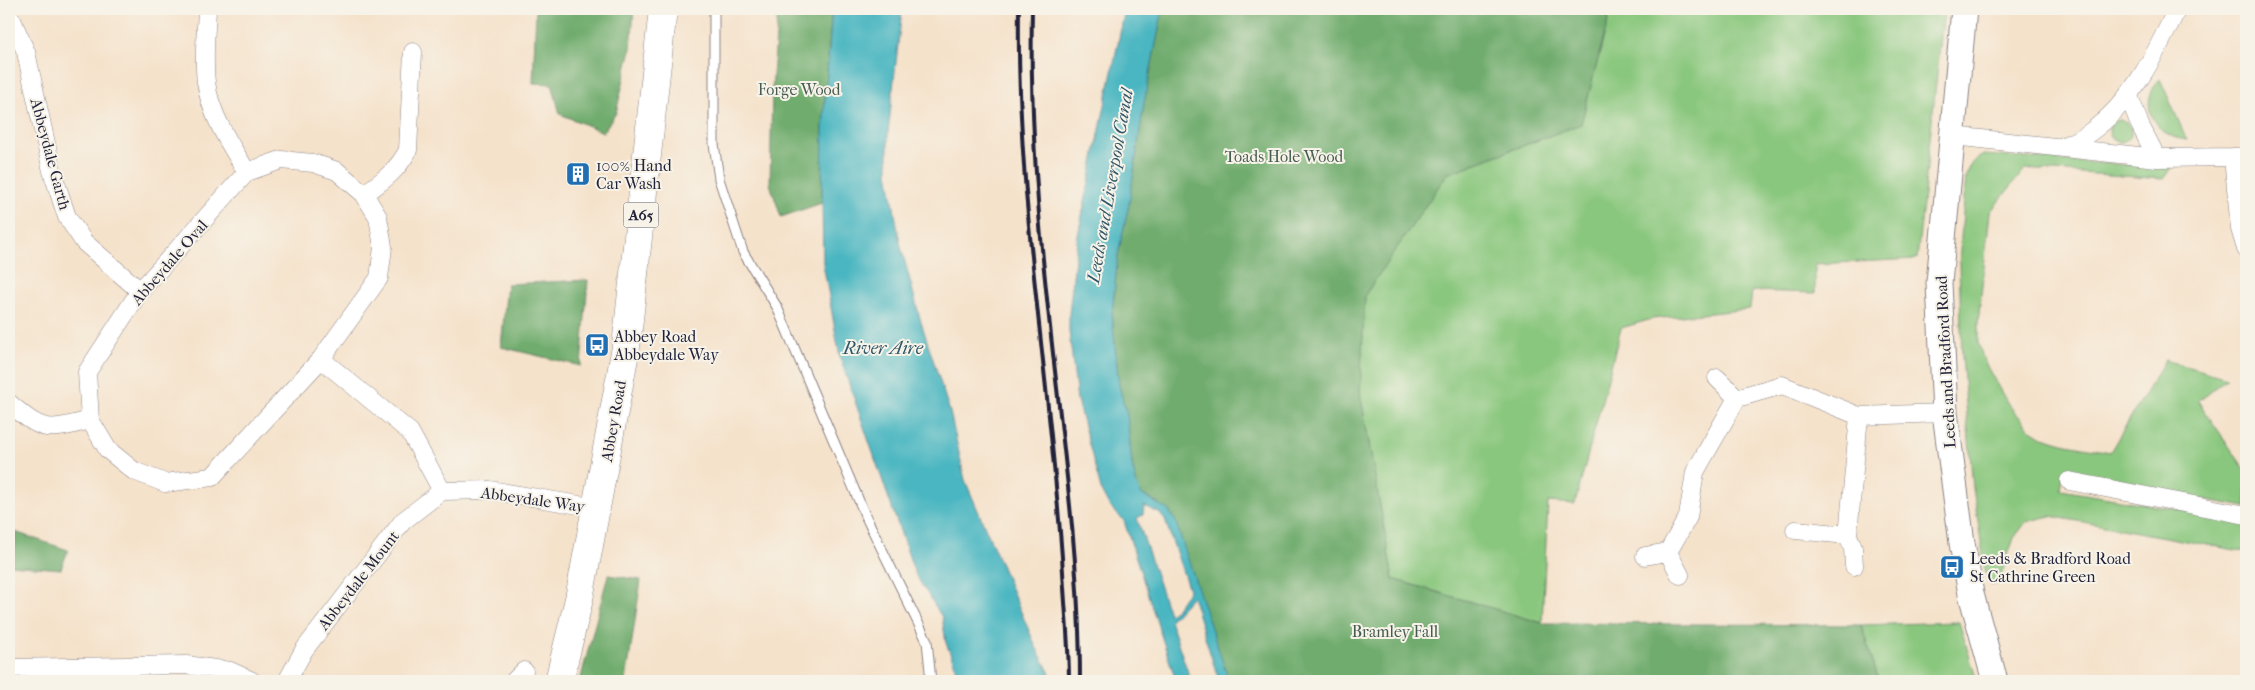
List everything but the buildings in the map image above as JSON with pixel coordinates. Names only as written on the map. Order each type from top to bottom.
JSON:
[{"type":"main road","name":"Abbey Road","points":[[559,681],[578,605],[626,347],[664,9]]},
{"type":"main road","name":"Leeds and Bradford Road","points":[[1964,9],[1939,283],[1945,412],[1962,543],[1971,594],[1995,681]]},
{"type":"street","points":[[207,9],[206,82],[213,108],[227,140],[247,172]]},
{"type":"street","points":[[2061,147],[2088,134],[2107,119],[2129,96],[2177,9]]},
{"type":"street","name":"Abbeydale Garth","points":[[14,16],[26,52],[52,171],[68,217],[84,242],[140,291]]},
{"type":"street","points":[[364,194],[391,175],[402,162],[408,150],[413,52]]},
{"type":"street","points":[[2129,96],[2140,125],[2157,158]]},
{"type":"street","points":[[1953,136],[2157,158],[2240,156],[2240,229],[2246,248]]},
{"type":"street","name":"Abbeydale Oval","points":[[281,160],[313,163],[337,171],[364,194],[378,216],[383,247],[379,278],[321,359],[212,477],[165,483],[134,471],[108,450],[90,420],[87,372],[140,291],[247,172],[281,160]]},
{"type":"street","points":[[321,359],[410,432],[442,490]]},
{"type":"street","points":[[1717,378],[1737,398]]},
{"type":"street","points":[[1668,552],[1688,517],[1695,472],[1737,398],[1782,385],[1858,416],[1945,412]]},
{"type":"street","points":[[9,403],[36,425],[49,428],[62,427],[90,420]]},
{"type":"street","points":[[1854,566],[1853,548],[1848,535],[1858,416]]},
{"type":"street","points":[[2069,481],[2246,515]]},
{"type":"street","name":"Abbeydale Way","points":[[442,490],[490,490],[597,508]]},
{"type":"street","name":"Abbeydale Mount","points":[[287,681],[304,650],[403,521],[442,490]]},
{"type":"street","points":[[1795,530],[1848,535]]},
{"type":"street","points":[[1645,556],[1668,552]]},
{"type":"street","points":[[1668,552],[1680,575]]},
{"type":"street","points":[[9,668],[186,665],[230,670],[252,681]]},
{"type":"lane","points":[[714,9],[714,144],[719,179],[743,252],[777,307],[861,506],[927,641],[931,681]]},
{"type":"green space","points":[[536,9],[634,9],[631,49],[616,113],[603,132],[560,114],[552,84],[533,83]]},
{"type":"green space","name":"Forge Wood","points":[[778,9],[832,9],[823,125],[822,203],[781,217],[770,184],[772,89]]},
{"type":"green space","name":"Toads Hole Wood","points":[[1163,9],[1469,9],[1478,11],[1479,9],[1611,9],[1581,124],[1447,174],[1365,295],[1360,392],[1393,579],[1542,623],[1861,625],[1879,681],[1229,681],[1215,641],[1158,503],[1141,494],[1137,485],[1132,465],[1127,415],[1119,386],[1112,314],[1118,255],[1129,204],[1144,103]]},
{"type":"green space","points":[[1611,9],[1944,9],[1917,259],[1815,264],[1815,293],[1752,291],[1750,309],[1652,319],[1621,328],[1575,504],[1548,502],[1542,623],[1393,579],[1360,392],[1365,295],[1447,174],[1581,124]]},
{"type":"green space","points":[[2160,79],[2187,140],[2176,138],[2166,133],[2152,118],[2150,99],[2153,89]]},
{"type":"green space","points":[[2120,120],[2128,123],[2131,131],[2128,139],[2120,142],[2112,139],[2109,131],[2112,123]]},
{"type":"green space","points":[[1984,155],[2172,168],[2164,179],[2025,169],[1990,212],[1978,323],[1978,343],[1985,363],[2008,404],[2030,429],[2043,437],[2067,444],[2110,452],[2165,360],[2227,378],[2198,401],[2246,471],[2246,507],[2063,474],[2061,490],[2246,521],[2246,552],[2050,516],[2026,522],[2014,538],[1998,584],[1990,585],[1985,569],[1973,488],[1962,357],[1959,263],[1966,176],[1973,163]]},
{"type":"green space","points":[[588,280],[581,366],[501,347],[507,284]]},
{"type":"green space","points":[[9,530],[68,550],[61,569],[9,565]]},
{"type":"green space","points":[[608,575],[641,580],[626,681],[580,681]]},
{"type":"green space","points":[[1959,622],[1977,681],[1879,681],[1861,625]]},
{"type":"water","name":"River Aire","points":[[832,9],[902,9],[888,133],[888,172],[900,243],[921,322],[950,412],[965,480],[1036,647],[1054,681],[956,681],[955,665],[946,643],[942,617],[915,574],[840,358],[823,263],[823,125]]},
{"type":"water","name":"Leeds and Liverpool Canal","points":[[1125,9],[1163,9],[1144,103],[1129,204],[1118,255],[1112,314],[1119,386],[1127,415],[1132,465],[1137,485],[1141,494],[1168,510],[1175,520],[1229,681],[1219,681],[1192,596],[1170,620],[1191,681],[1176,681],[1124,521],[1109,506],[1102,493],[1077,400],[1069,331],[1077,240]],"holes":[[[1144,506],[1159,513],[1165,520],[1189,590],[1177,608],[1169,614],[1137,518],[1143,515]]]},
{"type":"railway","points":[[1019,9],[1023,150],[1028,220],[1058,502],[1068,640],[1069,681]]},
{"type":"railway","points":[[1032,9],[1033,114],[1039,219],[1073,534],[1077,583],[1080,681]]},
{"type":"place","name":"100% Hand Car Wash","points":[[578,174]]},
{"type":"place","name":"Abbey Road Abbeydale Way","points":[[597,345]]},
{"type":"place","name":"Leeds & Bradford Road St Cathrine Green","points":[[1952,567]]},
{"type":"park label","name":"Bramley Fall","points":[[1395,631]]}]
